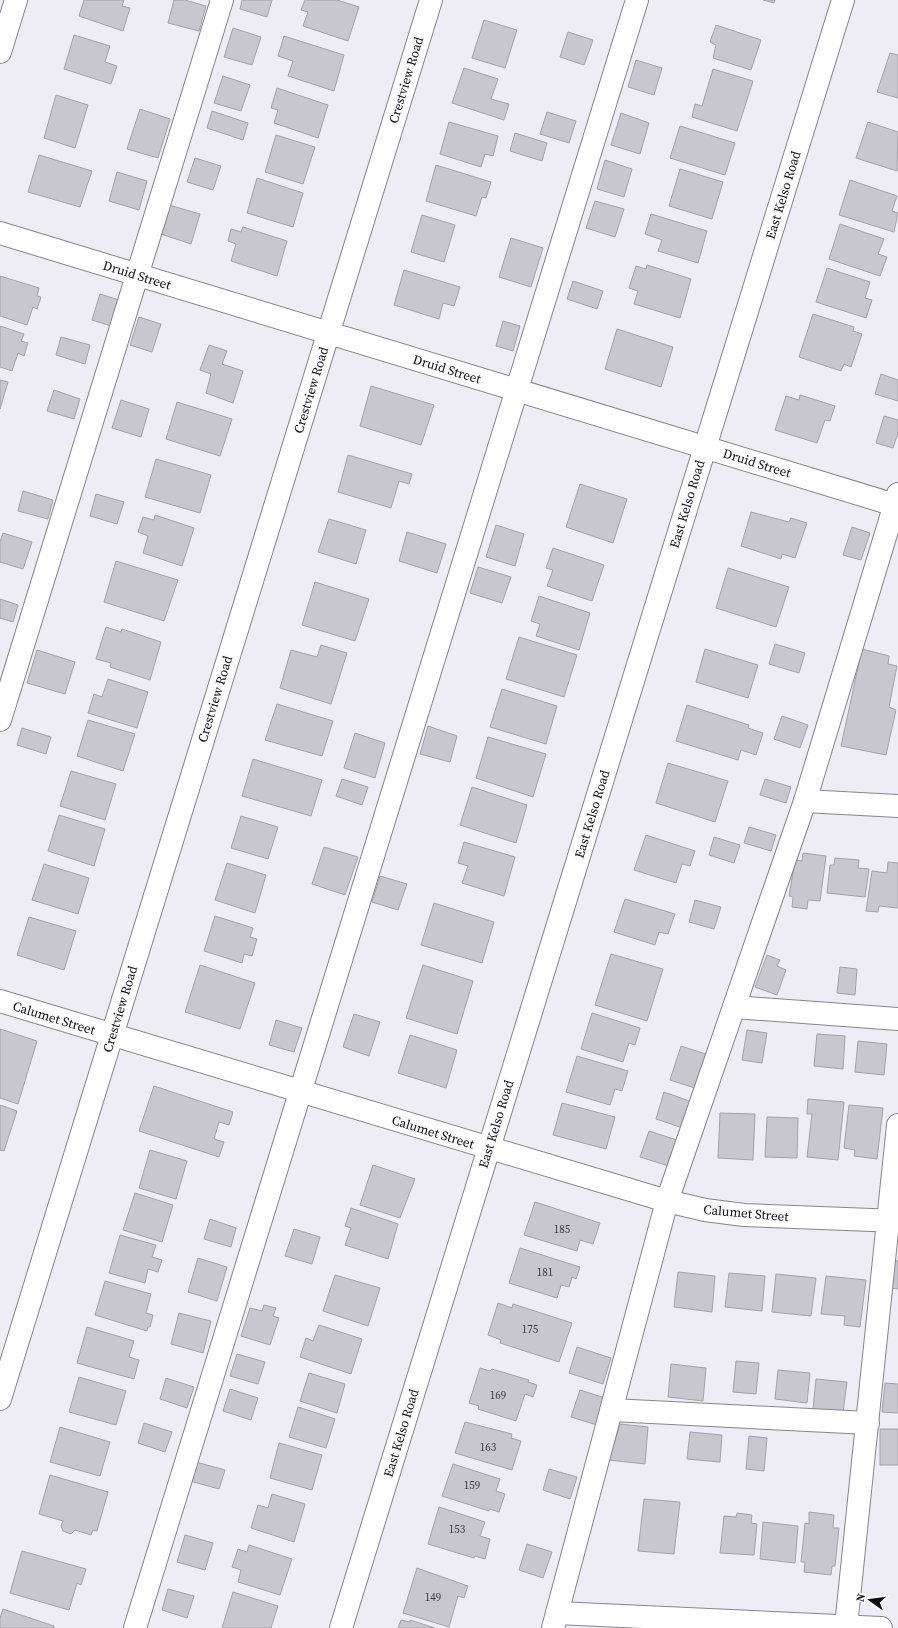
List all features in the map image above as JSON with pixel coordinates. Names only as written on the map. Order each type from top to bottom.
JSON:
[{"type":"street","points":[[0,52],[16,0]]},
{"type":"street","points":[[0,720],[222,0]]},
{"type":"street","name":"Crestview Road","points":[[0,1399],[431,0]]},
{"type":"street","points":[[135,1628],[518,390],[637,0]]},
{"type":"street","name":"East Kelso Road","points":[[341,1628],[843,0]]},
{"type":"street","name":"Druid Street","points":[[0,233],[704,447],[896,499]]},
{"type":"street","points":[[881,1628],[846,1626],[774,1626],[555,1621],[667,1201],[805,801],[896,499]]},
{"type":"street","points":[[805,801],[898,806]]},
{"type":"street","name":"Calumet Street","points":[[0,1001],[112,1036],[667,1201],[705,1210],[744,1215],[893,1221]]},
{"type":"street","points":[[734,1007],[898,1019]]},
{"type":"street","points":[[846,1626],[868,1423],[893,1221],[898,1125]]},
{"type":"street","points":[[612,1410],[868,1423]]},
{"type":"building","points":[[84,0],[124,0],[122,6],[130,8],[123,31],[79,16]]},
{"type":"building","points":[[174,0],[185,0],[206,6],[199,31],[168,23]]},
{"type":"building","points":[[242,0],[272,0],[267,17],[240,9]]},
{"type":"building","points":[[305,0],[337,0],[359,7],[348,41],[303,26],[308,12],[301,10]]},
{"type":"building","points":[[763,0],[775,0],[774,3]]},
{"type":"building","points":[[484,20],[517,30],[505,68],[472,58]]},
{"type":"building","points":[[716,25],[761,40],[751,70],[713,58],[716,45],[710,42]]},
{"type":"building","points":[[233,28],[261,37],[252,65],[224,57]]},
{"type":"building","points":[[568,32],[593,40],[584,65],[560,57]]},
{"type":"building","points":[[74,35],[110,46],[105,62],[117,66],[111,84],[64,69]]},
{"type":"building","points":[[284,36],[344,55],[334,91],[288,76],[293,61],[278,56]]},
{"type":"building","points":[[890,53],[898,55],[898,98],[877,92]]},
{"type":"building","points":[[636,60],[662,68],[654,95],[628,87]]},
{"type":"building","points":[[464,68],[498,79],[491,99],[509,104],[504,120],[452,103]]},
{"type":"building","points":[[713,69],[753,81],[737,131],[692,117],[695,104],[702,106]]},
{"type":"building","points":[[223,76],[250,85],[241,111],[214,103]]},
{"type":"building","points":[[277,88],[328,105],[318,138],[274,123],[278,110],[271,108]]},
{"type":"building","points":[[56,95],[88,105],[75,148],[44,138]]},
{"type":"building","points":[[140,109],[170,119],[158,158],[127,149]]},
{"type":"building","points":[[212,111],[248,123],[243,140],[207,128]]},
{"type":"building","points":[[547,112],[576,121],[569,143],[540,134]]},
{"type":"building","points":[[621,113],[649,123],[640,154],[611,145]]},
{"type":"building","points":[[449,122],[498,136],[493,156],[485,154],[481,167],[440,154]]},
{"type":"building","points":[[868,122],[898,132],[897,171],[856,158]]},
{"type":"building","points":[[680,126],[735,143],[725,175],[670,158]]},
{"type":"building","points":[[515,133],[547,143],[542,161],[510,151]]},
{"type":"building","points":[[276,135],[315,147],[303,184],[265,172]]},
{"type":"building","points":[[39,155],[92,171],[80,207],[28,192]]},
{"type":"building","points":[[195,158],[221,166],[213,190],[187,182]]},
{"type":"building","points":[[605,160],[632,169],[624,197],[597,189]]},
{"type":"building","points":[[436,165],[491,182],[486,198],[482,197],[476,216],[426,201]]},
{"type":"building","points":[[680,169],[723,182],[712,219],[669,206]]},
{"type":"building","points":[[117,172],[147,181],[139,210],[109,201]]},
{"type":"building","points":[[257,178],[303,193],[293,227],[247,213]]},
{"type":"building","points":[[850,180],[897,196],[892,211],[898,213],[894,232],[839,215]]},
{"type":"building","points":[[595,201],[624,209],[615,237],[586,228]]},
{"type":"building","points":[[169,205],[200,214],[191,244],[161,234]]},
{"type":"building","points":[[651,214],[707,231],[698,263],[658,251],[662,240],[645,234]]},
{"type":"building","points":[[422,215],[455,225],[444,262],[411,252]]},
{"type":"building","points":[[840,224],[884,239],[878,254],[887,257],[880,276],[829,259]]},
{"type":"building","points":[[243,227],[287,241],[277,276],[231,261],[236,244],[228,241],[231,229],[241,232]]},
{"type":"building","points":[[511,238],[543,248],[531,287],[499,277]]},
{"type":"building","points":[[647,265],[691,279],[680,318],[634,304],[638,291],[629,288],[636,266],[646,269]]},
{"type":"building","points":[[827,268],[870,282],[865,298],[872,300],[866,318],[816,302]]},
{"type":"building","points":[[404,270],[460,287],[454,306],[443,303],[439,319],[394,305]]},
{"type":"building","points":[[0,276],[39,288],[37,296],[41,297],[37,309],[33,307],[27,325],[0,316]]},
{"type":"building","points":[[573,281],[603,291],[597,309],[567,299]]},
{"type":"building","points":[[100,294],[119,300],[111,326],[92,320]]},
{"type":"building","points":[[813,314],[854,327],[853,331],[862,334],[851,367],[844,364],[841,371],[799,357]]},
{"type":"building","points":[[139,317],[161,324],[152,352],[130,345]]},
{"type":"building","points":[[503,321],[520,326],[513,351],[496,346]]},
{"type":"building","points":[[0,326],[24,334],[21,341],[28,343],[24,356],[18,353],[12,371],[0,367]]},
{"type":"building","points":[[617,329],[673,347],[661,387],[605,369]]},
{"type":"building","points":[[61,337],[90,345],[85,364],[56,355]]},
{"type":"building","points":[[209,345],[227,351],[222,364],[243,371],[233,403],[206,393],[211,374],[200,370]]},
{"type":"building","points":[[881,374],[898,380],[898,401],[875,394]]},
{"type":"building","points":[[0,380],[8,382],[0,409]]},
{"type":"building","points":[[371,386],[434,405],[421,445],[360,426]]},
{"type":"building","points":[[54,390],[80,399],[74,419],[47,411]]},
{"type":"building","points":[[800,395],[835,406],[830,421],[825,420],[817,443],[775,430],[786,396],[799,400]]},
{"type":"building","points":[[121,400],[149,409],[141,437],[112,428]]},
{"type":"building","points":[[177,402],[232,419],[220,456],[166,439]]},
{"type":"building","points":[[884,416],[898,420],[898,433],[893,448],[876,443]]},
{"type":"building","points":[[348,455],[412,474],[409,484],[399,481],[391,508],[338,492]]},
{"type":"building","points":[[156,459],[211,475],[200,513],[145,497]]},
{"type":"building","points":[[580,484],[627,499],[613,543],[566,527]]},
{"type":"building","points":[[23,491],[53,500],[48,519],[18,511]]},
{"type":"building","points":[[96,494],[124,502],[117,524],[90,516]]},
{"type":"building","points":[[751,512],[789,522],[791,518],[807,523],[795,558],[782,554],[781,559],[741,546]]},
{"type":"building","points":[[155,515],[194,528],[182,566],[143,553],[148,536],[138,532],[143,517],[154,520]]},
{"type":"building","points":[[329,519],[366,530],[356,564],[318,552]]},
{"type":"building","points":[[496,525],[524,534],[515,566],[486,557]]},
{"type":"building","points":[[852,527],[870,533],[861,560],[843,555]]},
{"type":"building","points":[[407,532],[446,544],[437,573],[399,561]]},
{"type":"building","points":[[3,533],[32,542],[23,569],[0,562],[0,542]]},
{"type":"building","points":[[553,548],[604,565],[592,601],[547,586],[553,570],[546,568]]},
{"type":"building","points":[[116,561],[178,580],[164,621],[104,602]]},
{"type":"building","points":[[478,567],[511,577],[502,603],[470,593]]},
{"type":"building","points":[[728,568],[789,587],[776,627],[716,608]]},
{"type":"building","points":[[315,582],[369,599],[355,641],[302,625]]},
{"type":"building","points":[[539,596],[590,613],[579,650],[536,636],[540,624],[531,621]]},
{"type":"building","points":[[0,599],[18,605],[13,622],[0,618]]},
{"type":"building","points":[[106,627],[121,632],[122,629],[161,642],[150,680],[110,667],[111,663],[96,659]]},
{"type":"building","points":[[519,637],[577,655],[564,697],[506,679]]},
{"type":"building","points":[[775,644],[805,653],[799,673],[769,664]]},
{"type":"building","points":[[321,645],[347,653],[331,704],[280,688],[291,650],[317,657]]},
{"type":"building","points":[[705,649],[758,665],[748,698],[696,682]]},
{"type":"building","points":[[862,649],[889,656],[888,664],[897,666],[889,707],[896,710],[886,755],[841,746]]},
{"type":"building","points":[[37,650],[75,662],[65,694],[27,683]]},
{"type":"building","points":[[108,679],[148,692],[137,728],[88,713],[94,694],[102,697]]},
{"type":"building","points":[[502,689],[557,706],[546,744],[490,727]]},
{"type":"building","points":[[277,704],[333,721],[322,756],[265,740]]},
{"type":"building","points":[[687,705],[749,725],[748,728],[763,733],[756,755],[741,750],[738,760],[676,741]]},
{"type":"building","points":[[782,716],[808,725],[800,748],[774,739]]},
{"type":"building","points":[[88,720],[135,734],[123,771],[77,756]]},
{"type":"building","points":[[428,726],[457,736],[450,762],[420,754]]},
{"type":"building","points":[[22,728],[51,737],[46,754],[17,745]]},
{"type":"building","points":[[355,733],[385,743],[375,778],[344,768]]},
{"type":"building","points":[[488,737],[546,754],[533,797],[476,778]]},
{"type":"building","points":[[253,759],[322,780],[311,816],[242,796]]},
{"type":"building","points":[[668,763],[728,781],[715,822],[656,803]]},
{"type":"building","points":[[71,771],[116,784],[105,820],[60,806]]},
{"type":"building","points":[[342,779],[368,787],[362,805],[336,796]]},
{"type":"building","points":[[765,779],[791,787],[786,803],[760,795]]},
{"type":"building","points":[[472,787],[527,805],[516,843],[460,825]]},
{"type":"building","points":[[59,815],[105,829],[94,866],[48,851]]},
{"type":"building","points":[[241,816],[278,827],[268,859],[231,848]]},
{"type":"building","points":[[749,827],[776,835],[771,851],[744,843]]},
{"type":"building","points":[[646,835],[695,851],[690,866],[682,864],[676,883],[634,870]]},
{"type":"building","points":[[714,837],[740,845],[734,863],[709,855]]},
{"type":"building","points":[[464,842],[515,857],[504,896],[462,883],[468,866],[458,863]]},
{"type":"building","points":[[324,847],[358,857],[345,895],[312,884]]},
{"type":"building","points":[[803,853],[826,856],[820,901],[808,900],[807,909],[792,907],[793,897],[789,896],[795,860],[802,861]]},
{"type":"building","points":[[835,858],[859,860],[858,868],[869,869],[865,897],[827,893],[830,865],[834,865]]},
{"type":"building","points":[[888,862],[898,863],[898,908],[879,906],[878,912],[866,911],[872,871],[887,873]]},
{"type":"building","points":[[227,863],[266,875],[255,913],[215,900]]},
{"type":"building","points":[[44,864],[89,878],[78,914],[32,900]]},
{"type":"building","points":[[380,876],[407,884],[398,910],[372,902]]},
{"type":"building","points":[[625,899],[675,914],[668,934],[659,932],[655,945],[614,932]]},
{"type":"building","points":[[695,900],[721,907],[714,929],[689,922]]},
{"type":"building","points":[[434,903],[494,922],[482,963],[421,945]]},
{"type":"building","points":[[215,916],[253,928],[250,937],[257,939],[252,956],[244,954],[242,963],[204,951]]},
{"type":"building","points":[[29,917],[76,931],[64,970],[17,955]]},
{"type":"building","points":[[611,954],[663,969],[647,1021],[595,1005]]},
{"type":"building","points":[[767,955],[780,960],[777,966],[786,970],[777,995],[755,987]]},
{"type":"building","points":[[200,965],[255,983],[240,1029],[185,1012]]},
{"type":"building","points":[[423,965],[473,981],[457,1034],[406,1018]]},
{"type":"building","points":[[840,967],[857,969],[855,995],[837,993]]},
{"type":"building","points":[[592,1013],[640,1028],[635,1045],[629,1043],[623,1062],[581,1049]]},
{"type":"building","points":[[354,1014],[380,1022],[369,1056],[343,1047]]},
{"type":"building","points":[[276,1020],[302,1028],[294,1052],[269,1045]]},
{"type":"building","points":[[0,1029],[37,1041],[18,1104],[0,1098]]},
{"type":"building","points":[[747,1030],[767,1033],[762,1063],[742,1060]]},
{"type":"building","points":[[817,1034],[845,1036],[843,1069],[814,1066]]},
{"type":"building","points":[[410,1035],[457,1050],[446,1088],[398,1073]]},
{"type":"building","points":[[858,1041],[887,1044],[884,1075],[855,1072]]},
{"type":"building","points":[[681,1046],[709,1055],[698,1089],[670,1080]]},
{"type":"building","points":[[577,1056],[628,1071],[622,1091],[615,1089],[610,1105],[566,1092]]},
{"type":"building","points":[[154,1086],[233,1112],[229,1125],[219,1122],[214,1139],[224,1142],[219,1157],[139,1131]]},
{"type":"building","points":[[664,1092],[695,1103],[686,1129],[656,1119]]},
{"type":"building","points":[[808,1099],[844,1102],[838,1160],[807,1157],[812,1114],[807,1114]]},
{"type":"building","points":[[562,1103],[615,1117],[606,1149],[553,1135]]},
{"type":"building","points":[[0,1105],[17,1111],[4,1151],[0,1150]]},
{"type":"building","points":[[849,1105],[883,1108],[877,1159],[854,1156],[855,1150],[844,1148]]},
{"type":"building","points":[[720,1113],[755,1114],[753,1160],[718,1158]]},
{"type":"building","points":[[767,1117],[798,1118],[797,1158],[765,1157]]},
{"type":"building","points":[[649,1131],[680,1141],[672,1167],[640,1157]]},
{"type":"building","points":[[150,1150],[187,1161],[176,1199],[139,1188]]},
{"type":"building","points":[[373,1165],[415,1179],[400,1218],[360,1205]]},
{"type":"building","points":[[135,1193],[173,1205],[162,1242],[123,1230]]},
{"type":"building","points":[[535,1202],[600,1223],[593,1244],[580,1240],[577,1251],[524,1235]]},
{"type":"building","points":[[351,1208],[398,1224],[388,1259],[345,1245],[351,1228],[345,1226]]},
{"type":"building","points":[[210,1219],[236,1228],[231,1247],[204,1239]]},
{"type":"building","points":[[294,1229],[320,1237],[312,1264],[285,1256]]},
{"type":"building","points":[[120,1235],[156,1245],[152,1257],[162,1260],[158,1272],[148,1269],[145,1283],[109,1273]]},
{"type":"building","points":[[520,1248],[580,1267],[576,1279],[572,1277],[569,1287],[561,1285],[557,1298],[509,1283]]},
{"type":"building","points":[[198,1258],[227,1267],[217,1301],[188,1292]]},
{"type":"building","points":[[891,1260],[898,1261],[898,1289],[889,1288]]},
{"type":"building","points":[[678,1272],[715,1276],[712,1312],[674,1307]]},
{"type":"building","points":[[729,1273],[765,1276],[762,1311],[725,1307]]},
{"type":"building","points":[[776,1274],[816,1278],[811,1316],[772,1312]]},
{"type":"building","points":[[335,1275],[380,1288],[368,1326],[323,1311]]},
{"type":"building","points":[[826,1276],[866,1280],[860,1327],[844,1325],[845,1316],[821,1314]]},
{"type":"building","points":[[105,1281],[151,1294],[146,1313],[153,1315],[150,1327],[148,1327],[147,1331],[95,1315]]},
{"type":"building","points":[[498,1303],[512,1308],[513,1304],[572,1323],[559,1362],[500,1343],[501,1340],[488,1335]]},
{"type":"building","points":[[264,1305],[276,1308],[273,1316],[279,1318],[270,1345],[241,1336],[250,1308],[262,1311]]},
{"type":"building","points":[[179,1313],[211,1321],[203,1353],[171,1344]]},
{"type":"building","points":[[319,1325],[362,1339],[351,1374],[300,1357],[306,1338],[313,1341]]},
{"type":"building","points":[[87,1327],[134,1341],[129,1357],[139,1360],[134,1379],[77,1363]]},
{"type":"building","points":[[577,1347],[611,1358],[603,1384],[569,1373]]},
{"type":"building","points":[[237,1354],[265,1362],[258,1384],[230,1376]]},
{"type":"building","points":[[736,1361],[759,1363],[756,1394],[733,1392]]},
{"type":"building","points":[[671,1364],[706,1368],[703,1401],[668,1397]]},
{"type":"building","points":[[480,1368],[490,1371],[492,1369],[529,1380],[528,1382],[537,1385],[533,1397],[525,1394],[516,1421],[478,1409],[479,1406],[469,1403]]},
{"type":"building","points":[[778,1370],[810,1373],[807,1403],[775,1399]]},
{"type":"building","points":[[309,1373],[345,1384],[337,1413],[300,1401]]},
{"type":"building","points":[[79,1377],[126,1391],[116,1425],[69,1412]]},
{"type":"building","points":[[166,1378],[194,1387],[187,1408],[160,1399]]},
{"type":"building","points":[[816,1379],[847,1382],[843,1412],[813,1409]]},
{"type":"building","points":[[885,1383],[898,1384],[898,1413],[882,1412]]},
{"type":"building","points":[[230,1389],[258,1398],[251,1420],[223,1411]]},
{"type":"building","points":[[580,1390],[605,1398],[597,1425],[571,1417]]},
{"type":"building","points":[[298,1407],[335,1419],[326,1448],[289,1437]]},
{"type":"building","points":[[465,1422],[512,1434],[511,1438],[521,1441],[512,1470],[455,1453]]},
{"type":"building","points":[[144,1423],[172,1432],[165,1452],[138,1443]]},
{"type":"building","points":[[620,1424],[648,1427],[645,1464],[609,1460]]},
{"type":"building","points":[[60,1427],[110,1442],[100,1476],[50,1462]]},
{"type":"building","points":[[880,1429],[898,1429],[898,1465],[880,1465]]},
{"type":"building","points":[[690,1432],[722,1435],[720,1462],[687,1459]]},
{"type":"building","points":[[749,1436],[767,1438],[764,1471],[746,1469]]},
{"type":"building","points":[[279,1443],[322,1455],[312,1490],[270,1478]]},
{"type":"building","points":[[196,1462],[225,1470],[219,1489],[190,1481]]},
{"type":"building","points":[[453,1464],[500,1479],[496,1491],[505,1494],[499,1512],[490,1509],[489,1511],[442,1496]]},
{"type":"building","points":[[549,1469],[577,1477],[570,1499],[543,1490]]},
{"type":"building","points":[[50,1475],[108,1492],[97,1531],[93,1530],[91,1535],[75,1530],[71,1534],[63,1531],[61,1526],[63,1521],[39,1514]]},
{"type":"building","points":[[272,1494],[305,1504],[294,1542],[251,1528],[258,1505],[268,1508]]},
{"type":"building","points":[[644,1499],[680,1502],[674,1554],[638,1551]]},
{"type":"building","points":[[439,1507],[485,1522],[480,1536],[490,1539],[485,1559],[475,1556],[474,1558],[428,1544]]},
{"type":"building","points":[[809,1512],[834,1515],[833,1528],[839,1528],[835,1566],[832,1566],[831,1575],[804,1572],[805,1562],[801,1562],[805,1523],[809,1524]]},
{"type":"building","points":[[737,1513],[752,1515],[751,1523],[757,1524],[754,1555],[720,1553],[724,1516],[736,1517]]},
{"type":"building","points":[[763,1522],[798,1526],[795,1563],[760,1559]]},
{"type":"building","points":[[185,1535],[213,1543],[205,1570],[177,1562]]},
{"type":"building","points":[[527,1544],[552,1552],[543,1578],[519,1570]]},
{"type":"building","points":[[249,1545],[292,1559],[280,1595],[238,1582],[241,1570],[232,1567],[238,1549],[247,1552]]},
{"type":"building","points":[[22,1551],[86,1569],[81,1585],[77,1583],[69,1610],[10,1593]]},
{"type":"building","points":[[417,1568],[468,1586],[464,1598],[458,1596],[449,1627],[403,1613]]},
{"type":"building","points":[[168,1589],[194,1596],[187,1618],[162,1610]]},
{"type":"building","points":[[233,1592],[278,1606],[271,1628],[222,1628]]},
{"type":"building","points":[[3,1609],[54,1626],[54,1628],[0,1628],[0,1618]]},
{"type":"building","points":[[401,1620],[410,1622],[410,1620],[435,1628],[398,1628]]}]
